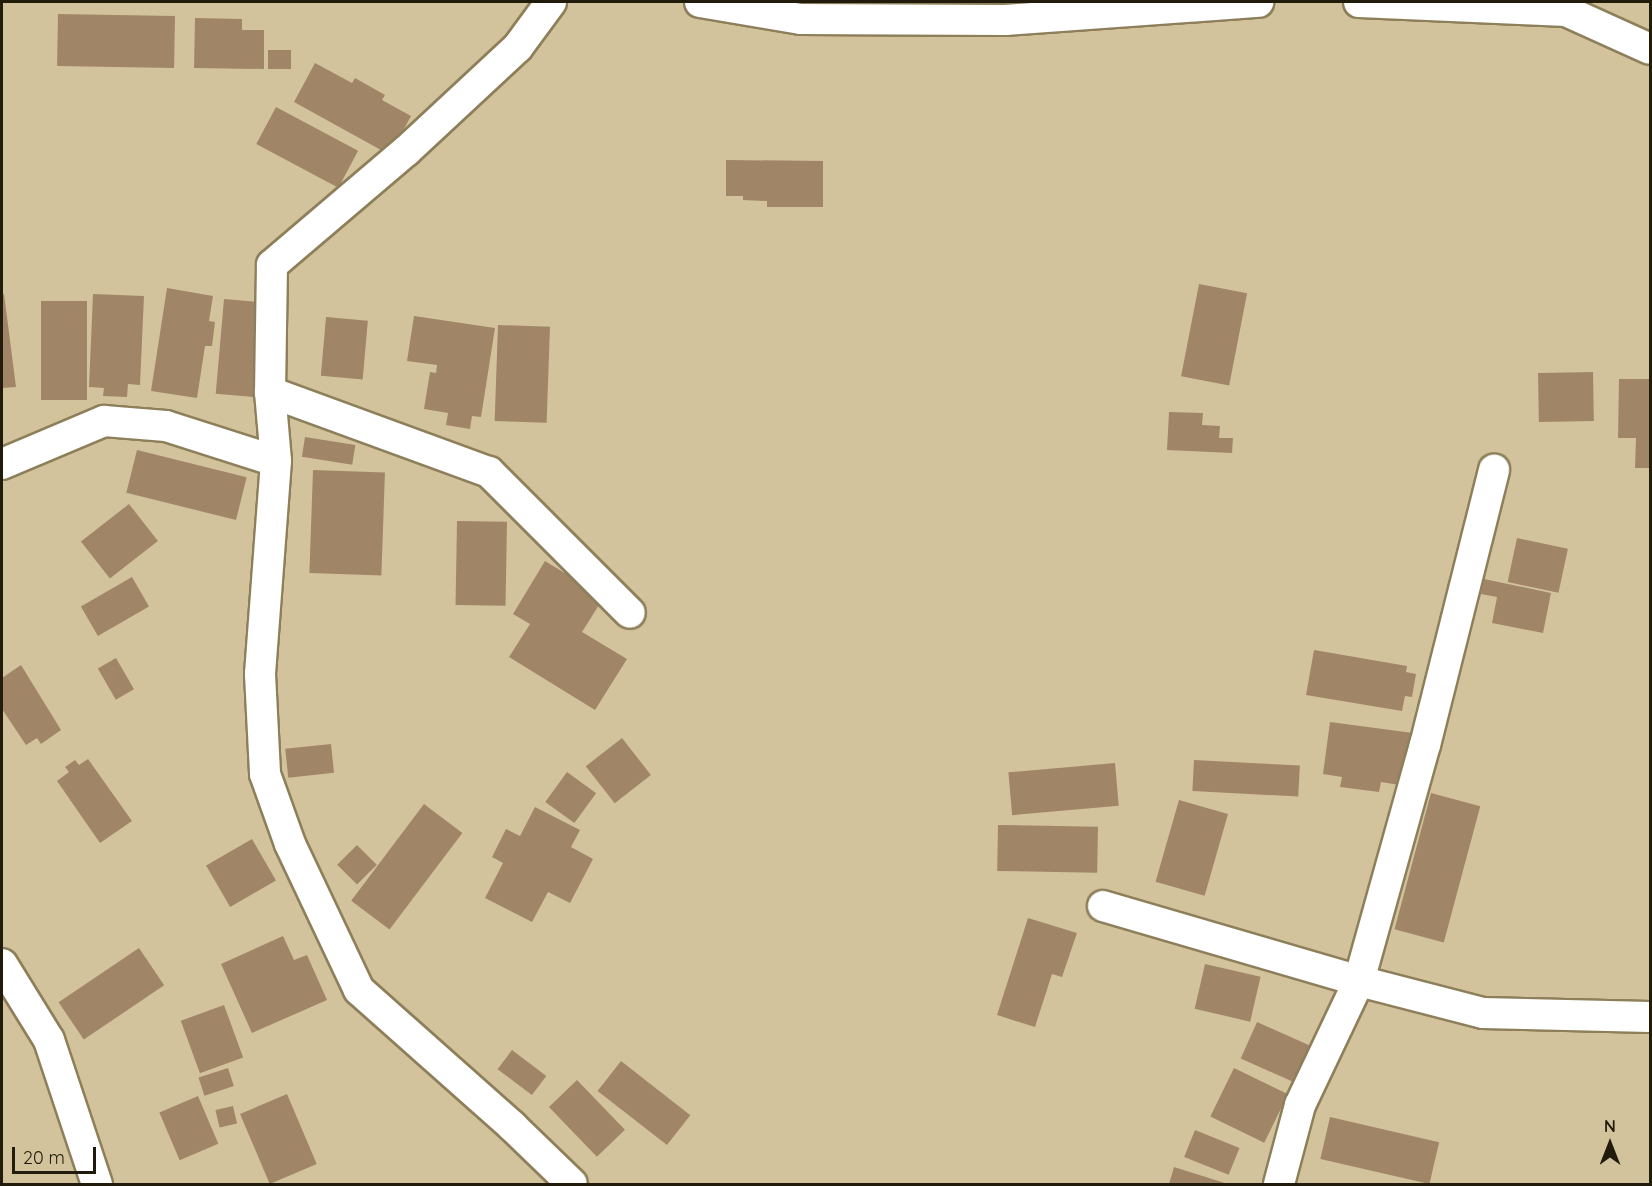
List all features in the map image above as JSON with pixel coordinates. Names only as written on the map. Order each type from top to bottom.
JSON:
[{"type":"street","points":[[551,2],[518,47],[406,151],[272,265],[270,392],[276,461],[260,674],[265,774],[290,844],[359,990],[512,1126],[572,1185]]},
{"type":"street","points":[[700,2],[801,19],[1005,20],[1258,2]]},
{"type":"street","points":[[1359,2],[1566,11],[1650,49]]},
{"type":"street","points":[[270,392],[489,472],[630,613]]},
{"type":"street","points":[[2,464],[104,421],[166,426],[276,461]]},
{"type":"street","points":[[1279,1185],[1300,1105],[1359,981],[1425,745],[1494,470]]},
{"type":"street","points":[[1102,906],[1359,981],[1483,1013],[1650,1017]]},
{"type":"street","points":[[2,964],[49,1040],[97,1185]]},
{"type":"building","points":[[58,14],[175,16],[174,68],[57,66]]},
{"type":"building","points":[[195,18],[242,19],[242,30],[264,30],[264,69],[194,68]]},
{"type":"building","points":[[268,50],[291,50],[291,69],[268,69]]},
{"type":"building","points":[[315,63],[352,83],[355,78],[385,95],[382,100],[411,116],[390,155],[294,102]]},
{"type":"building","points":[[276,107],[358,151],[338,188],[256,144]]},
{"type":"building","points":[[726,160],[823,161],[823,207],[767,207],[767,201],[743,200],[743,196],[726,196]]},
{"type":"building","points":[[1199,284],[1247,293],[1229,386],[1181,376]]},
{"type":"building","points":[[167,288],[213,296],[209,321],[215,322],[212,346],[205,346],[197,398],[151,391]]},
{"type":"building","points":[[4,294],[16,387],[2,388],[2,295]]},
{"type":"building","points":[[93,294],[144,296],[140,385],[128,384],[127,397],[103,396],[104,388],[89,387]]},
{"type":"building","points":[[224,299],[262,302],[254,397],[216,394]]},
{"type":"building","points":[[41,301],[87,301],[87,400],[41,400]]},
{"type":"building","points":[[414,316],[495,328],[481,417],[472,416],[470,429],[446,425],[448,413],[424,409],[430,372],[436,373],[437,365],[407,361]]},
{"type":"building","points":[[326,317],[368,321],[363,379],[321,376]]},
{"type":"building","points":[[498,325],[550,327],[547,423],[495,421]]},
{"type":"building","points":[[1593,372],[1594,421],[1539,422],[1538,373]]},
{"type":"building","points":[[1619,379],[1650,379],[1650,468],[1635,468],[1636,438],[1618,438]]},
{"type":"building","points":[[1169,412],[1203,413],[1202,425],[1220,426],[1219,438],[1233,438],[1232,453],[1167,450]]},
{"type":"building","points":[[305,437],[355,445],[352,465],[302,457]]},
{"type":"building","points":[[137,450],[247,477],[236,520],[126,493]]},
{"type":"building","points":[[313,470],[385,473],[381,575],[309,573]]},
{"type":"building","points":[[129,504],[158,541],[110,579],[81,542]]},
{"type":"building","points":[[457,521],[507,522],[506,606],[456,605]]},
{"type":"building","points":[[1517,538],[1568,549],[1559,593],[1508,582]]},
{"type":"building","points":[[545,561],[604,597],[582,632],[627,659],[595,710],[509,657],[530,624],[513,614]]},
{"type":"building","points":[[132,577],[149,606],[98,636],[81,606]]},
{"type":"building","points":[[1484,579],[1551,593],[1543,633],[1492,623],[1497,597],[1481,594]]},
{"type":"building","points":[[1314,650],[1407,666],[1406,672],[1416,674],[1412,697],[1405,696],[1402,711],[1306,695]]},
{"type":"building","points":[[116,658],[134,689],[116,700],[98,668]]},
{"type":"building","points":[[21,665],[61,730],[41,744],[37,738],[26,745],[2,709],[2,678]]},
{"type":"building","points":[[1330,722],[1413,733],[1406,786],[1381,782],[1379,792],[1340,787],[1342,777],[1323,774]]},
{"type":"building","points":[[622,738],[651,775],[615,803],[586,766]]},
{"type":"building","points":[[331,744],[334,773],[288,778],[285,749]]},
{"type":"building","points":[[88,759],[132,821],[100,843],[57,781],[69,772],[65,767],[75,760],[79,765]]},
{"type":"building","points":[[1194,760],[1300,766],[1298,797],[1192,791]]},
{"type":"building","points":[[1115,763],[1119,806],[1012,815],[1008,772]]},
{"type":"building","points":[[567,772],[596,793],[574,823],[545,802]]},
{"type":"building","points":[[1431,793],[1480,806],[1444,942],[1395,929]]},
{"type":"building","points":[[1179,800],[1228,814],[1205,896],[1156,882]]},
{"type":"building","points":[[424,804],[462,833],[390,930],[351,901]]},
{"type":"building","points":[[535,807],[580,830],[571,847],[593,859],[570,903],[548,892],[532,922],[485,898],[503,863],[492,857],[506,829],[520,836]]},
{"type":"building","points":[[998,825],[1098,827],[1097,873],[997,871]]},
{"type":"building","points":[[252,839],[276,881],[230,907],[206,866]]},
{"type":"building","points":[[357,845],[377,865],[357,885],[337,865]]},
{"type":"building","points":[[1028,918],[1077,933],[1062,977],[1052,974],[1035,1027],[997,1015]]},
{"type":"building","points":[[283,936],[294,960],[307,955],[327,1000],[252,1033],[221,964]]},
{"type":"building","points":[[139,948],[164,985],[84,1040],[59,1002]]},
{"type":"building","points":[[1205,964],[1261,977],[1250,1022],[1195,1009]]},
{"type":"building","points":[[224,1005],[243,1058],[200,1073],[181,1021]]},
{"type":"building","points":[[1257,1022],[1314,1047],[1297,1084],[1241,1059]]},
{"type":"building","points":[[512,1050],[546,1076],[532,1095],[498,1069]]},
{"type":"building","points":[[621,1061],[690,1115],[667,1145],[598,1091]]},
{"type":"building","points":[[228,1068],[234,1086],[204,1096],[199,1078]]},
{"type":"building","points":[[1234,1068],[1288,1094],[1264,1143],[1210,1117]]},
{"type":"building","points":[[577,1080],[625,1130],[597,1157],[549,1107]]},
{"type":"building","points":[[287,1094],[317,1164],[270,1184],[240,1114]]},
{"type":"building","points":[[198,1096],[218,1144],[180,1160],[159,1112]]},
{"type":"building","points":[[233,1106],[237,1124],[220,1128],[215,1110]]},
{"type":"building","points":[[1330,1117],[1439,1142],[1429,1184],[1320,1159]]},
{"type":"building","points":[[1195,1130],[1240,1148],[1229,1175],[1184,1157]]},
{"type":"building","points":[[1174,1167],[1228,1184],[1169,1184]]}]
